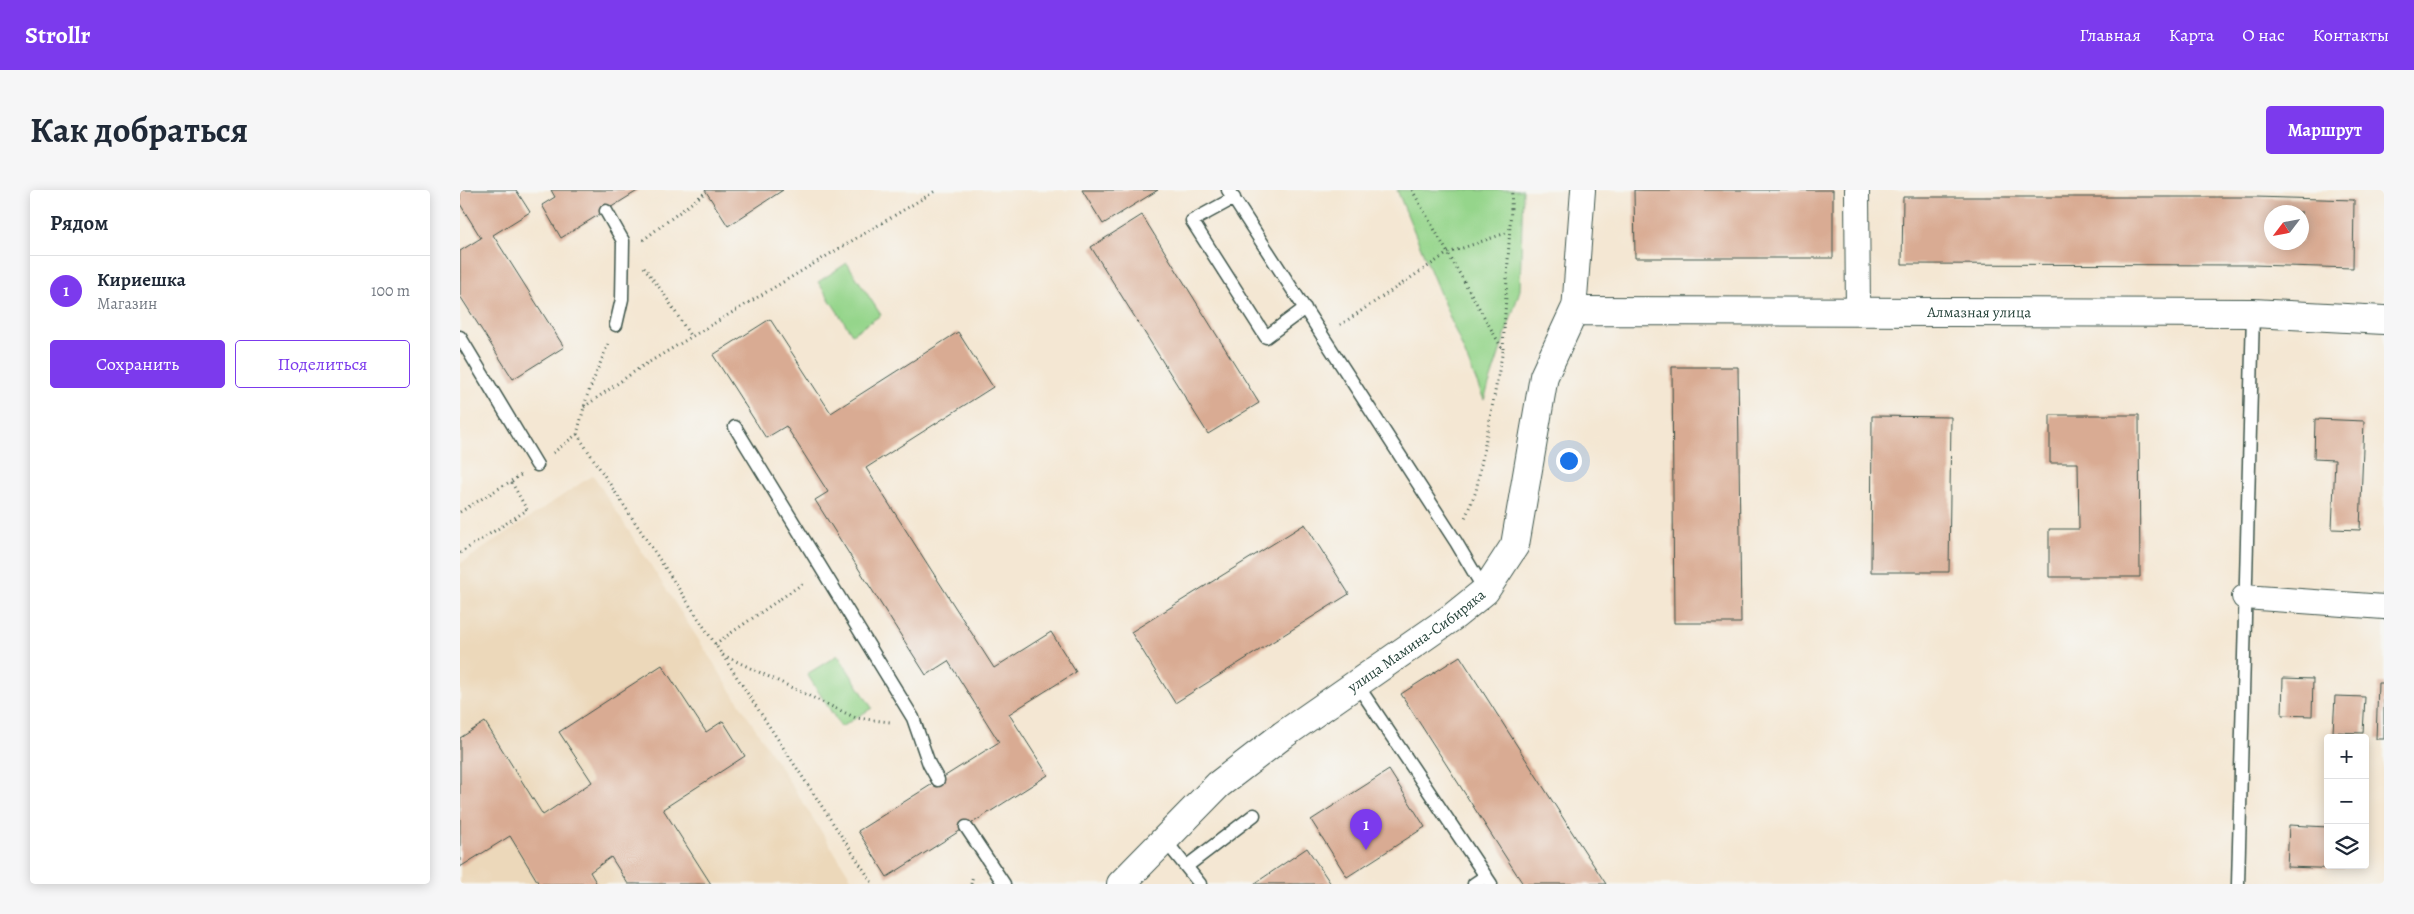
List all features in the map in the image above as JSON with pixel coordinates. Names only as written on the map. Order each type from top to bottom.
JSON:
[{"type":"street","points":[[1574,311],[1583,190]]},
{"type":"street","points":[[1857,190],[1858,312]]},
{"type":"street","name":"Алмазная улица","points":[[1574,311],[2253,313],[2384,320]]},
{"type":"street","name":"улица Мамина-Сибиряка","points":[[1121,884],[1218,785],[1283,735],[1454,616],[1485,591],[1515,545],[1544,376],[1574,311]]},
{"type":"street","points":[[2244,597],[2384,607]]},
{"type":"lane","points":[[1305,308],[1266,338],[1192,221],[1231,194],[1305,308],[1323,337],[1456,542],[1485,591]]},
{"type":"lane","points":[[606,211],[623,241],[622,299],[616,325]]},
{"type":"lane","points":[[2238,884],[2244,597],[2253,313]]},
{"type":"lane","points":[[460,337],[537,465]]},
{"type":"lane","points":[[735,427],[913,718],[929,764],[938,780]]},
{"type":"lane","points":[[1356,683],[1488,880],[1474,884]]},
{"type":"lane","points":[[1187,866],[1254,815]]},
{"type":"lane","points":[[966,827],[1004,884]]},
{"type":"lane","points":[[1164,839],[1200,884]]},
{"type":"path","points":[[584,407],[641,367],[937,190]]},
{"type":"path","points":[[1412,190],[1503,350]]},
{"type":"path","points":[[1456,542],[1476,491],[1503,350],[1512,190]]},
{"type":"path","points":[[638,244],[706,192]]},
{"type":"path","points":[[1323,337],[1448,253],[1509,232]]},
{"type":"path","points":[[664,294],[691,337]]},
{"type":"path","points":[[460,512],[537,465],[577,434],[584,407],[616,325]]},
{"type":"path","points":[[577,434],[873,884]]},
{"type":"path","points":[[460,553],[527,510],[511,481]]},
{"type":"path","points":[[715,644],[823,570]]},
{"type":"path","points":[[723,655],[856,718],[916,726]]},
{"type":"shaded area","points":[[593,475],[855,884],[460,884],[460,564]]},
{"type":"green space","points":[[1397,190],[1523,190],[1520,290],[1484,400]]},
{"type":"green space","points":[[847,263],[881,315],[852,334],[818,282]]},
{"type":"green space","points":[[838,655],[872,708],[841,727],[807,674]]},
{"type":"building","points":[[460,190],[516,190],[530,212],[493,235],[564,347],[513,379],[460,296],[460,251],[481,238],[460,204]]},
{"type":"building","points":[[551,190],[639,190],[561,238],[542,205],[555,197]]},
{"type":"building","points":[[705,190],[783,190],[728,226]]},
{"type":"building","points":[[1082,190],[1158,190],[1103,224]]},
{"type":"building","points":[[1634,190],[1833,190],[1833,258],[1635,258]]},
{"type":"building","points":[[1903,197],[2255,197],[2354,200],[2353,268],[2253,265],[1902,264]]},
{"type":"building","points":[[1142,215],[1259,403],[1208,434],[1091,247]]},
{"type":"building","points":[[770,319],[831,413],[958,332],[993,387],[866,468],[994,668],[1051,632],[1076,672],[1009,714],[1048,775],[887,877],[858,831],[999,742],[948,661],[926,675],[815,500],[828,492],[786,426],[766,438],[713,355]]},
{"type":"building","points":[[1672,367],[1738,367],[1741,623],[1674,623]]},
{"type":"building","points":[[2050,415],[2139,415],[2140,577],[2049,577],[2049,529],[2079,529],[2078,463],[2050,463]]},
{"type":"building","points":[[1872,416],[1951,417],[1949,572],[1871,572]]},
{"type":"building","points":[[2315,419],[2364,421],[2360,530],[2332,529],[2335,460],[2314,459]]},
{"type":"building","points":[[1305,524],[1349,594],[1175,703],[1131,632]]},
{"type":"building","points":[[1460,656],[1606,884],[1523,884],[1401,694]]},
{"type":"building","points":[[662,665],[706,732],[723,721],[745,756],[663,809],[711,884],[628,884],[611,857],[590,872],[597,884],[539,884],[510,836],[460,867],[460,738],[485,722],[543,815],[592,782],[559,732]]},
{"type":"building","points":[[2283,678],[2313,679],[2312,716],[2282,715]]},
{"type":"building","points":[[2378,683],[2384,683],[2384,739],[2376,739]]},
{"type":"building","points":[[2335,696],[2365,697],[2363,733],[2333,732]]},
{"type":"building","points":[[1389,770],[1425,827],[1347,877],[1311,820]]},
{"type":"building","points":[[2289,825],[2324,827],[2324,868],[2287,867]]},
{"type":"building","points":[[1307,848],[1331,884],[1254,884]]},
{"type":"place","name":"Кириешка","points":[[1366,850]]}]
